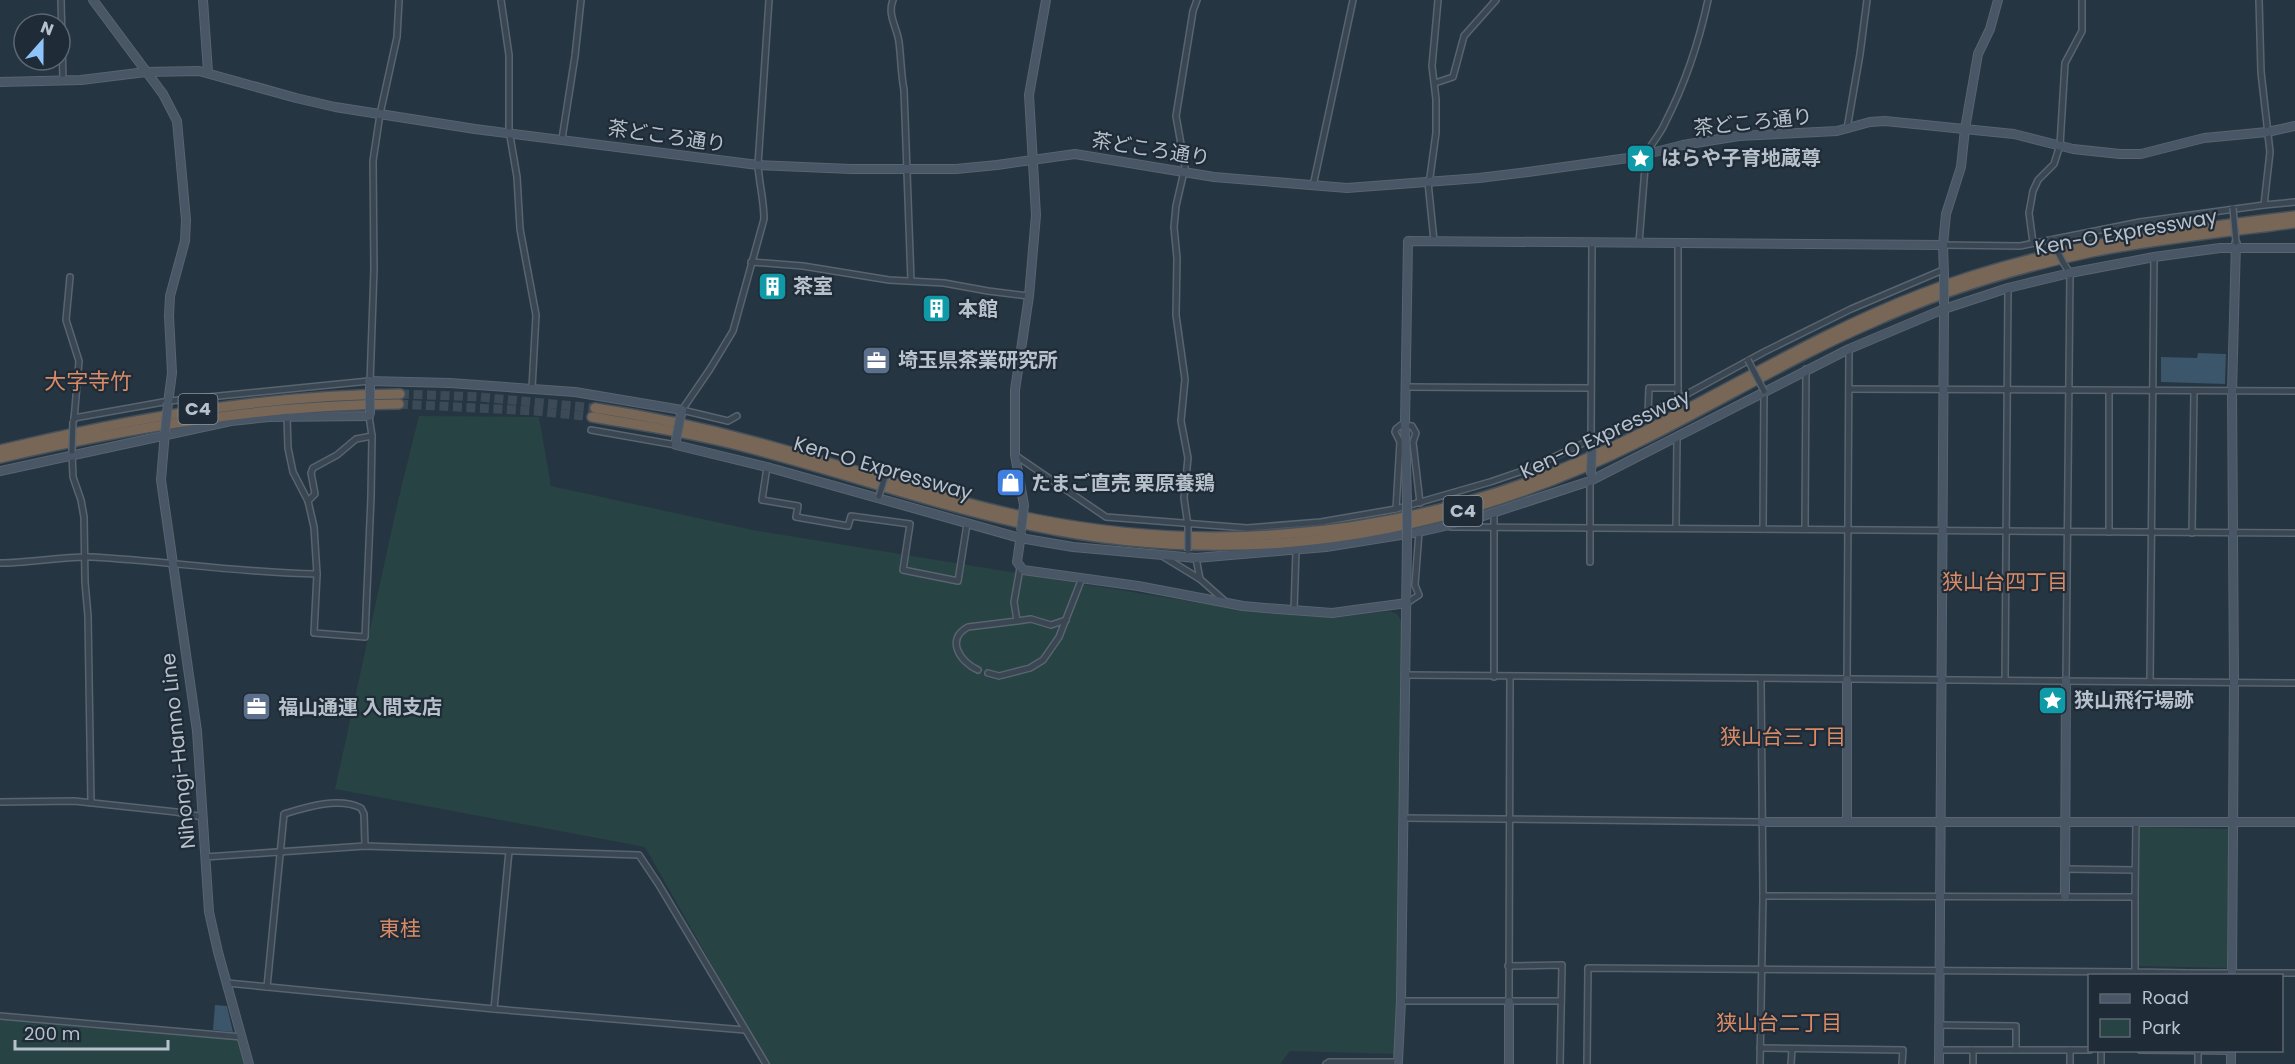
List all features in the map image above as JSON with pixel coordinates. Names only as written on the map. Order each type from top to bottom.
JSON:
[{"type":"highway","name":"Ken-O Expressway","points":[[2295,216],[2137,236],[2043,255],[1980,273],[1866,316],[1634,435],[1541,477],[1432,511],[1376,523],[1314,532],[1253,536],[1162,535],[1069,525],[975,505],[723,433],[594,412],[733,444],[975,512],[1068,532],[1134,541],[1193,544],[1253,544],[1316,539],[1368,532],[1434,518],[1533,488],[1576,472],[1638,443],[1869,323],[1982,281],[2090,252],[2189,236],[2295,224]]},
{"type":"highway","name":"C4","points":[[0,450],[182,412],[317,396],[399,399],[317,405],[184,420],[112,433],[0,458]]},
{"type":"street","points":[[61,0],[63,80]]},
{"type":"street","points":[[93,0],[164,94],[177,121],[186,210],[184,241],[170,296],[172,373],[169,402]]},
{"type":"street","points":[[203,0],[208,72]]},
{"type":"street","points":[[287,417],[288,448],[293,472],[308,501],[314,527],[317,574],[314,633],[365,637],[372,436],[369,415],[374,269],[373,161],[380,114],[398,37],[399,0]]},
{"type":"street","points":[[501,0],[509,55],[511,134],[518,177],[520,229],[536,315],[532,388]]},
{"type":"street","points":[[562,139],[581,0]]},
{"type":"street","points":[[676,442],[682,412],[733,331],[764,219],[764,202],[759,187],[758,165],[769,0]]},
{"type":"street","points":[[893,0],[891,15],[899,40],[899,64],[904,90],[911,281]]},
{"type":"street","points":[[1017,621],[1014,602],[1020,568],[1017,562],[1024,505],[1015,455],[1015,390],[1029,296],[1036,215],[1029,95],[1046,0]]},
{"type":"street","points":[[1197,0],[1193,11],[1176,116],[1184,158],[1184,171],[1174,227],[1177,258],[1176,315],[1185,379],[1181,421],[1188,458],[1184,498],[1191,556],[1200,579]]},
{"type":"street","points":[[1313,186],[1353,0]]},
{"type":"street","points":[[1434,241],[1428,182],[1436,133],[1435,83],[1432,66],[1438,0]]},
{"type":"street","points":[[1435,83],[1453,77],[1464,36],[1496,0]]},
{"type":"street","points":[[1639,243],[1646,155],[1650,144],[1664,126],[1685,76],[1701,35],[1708,0]]},
{"type":"street","points":[[1847,129],[1867,0]]},
{"type":"street","points":[[1939,1064],[1943,245],[1946,214],[1963,156],[1965,129],[1978,54],[1990,29],[1998,0]]},
{"type":"street","points":[[2033,243],[2029,213],[2033,191],[2038,180],[2054,164],[2060,145],[2065,63],[2082,31],[2082,0]]},
{"type":"street","points":[[2259,0],[2261,72],[2270,152],[2264,205]]},
{"type":"street","name":"茶どころ通り","points":[[0,82],[113,77],[146,72],[208,72],[296,98],[380,114],[511,134],[758,165],[906,170],[987,166],[1075,154],[1214,177],[1313,186],[1366,187],[1528,172],[1646,155],[1683,145],[1739,136],[1847,129],[1870,122],[1885,121],[2014,134],[2092,152],[2141,154],[2204,138],[2267,132],[2295,126]]},
{"type":"street","points":[[1326,1064],[1329,1062],[1398,1062],[1401,1001],[1407,603],[1405,424],[1408,241],[2020,246],[2140,222],[2233,208],[2295,202]]},
{"type":"street","points":[[2232,974],[2234,682],[2232,391],[2236,245],[2233,208]]},
{"type":"street","points":[[2051,239],[2070,273],[2065,896]]},
{"type":"street","points":[[1590,562],[1592,243]]},
{"type":"street","points":[[1678,244],[1678,399]]},
{"type":"street","points":[[591,430],[676,442],[879,497],[966,524],[1084,548],[1164,557],[1296,551],[1445,527],[1494,514],[1591,478],[1677,437],[1806,369],[1944,306],[2070,273],[2154,257],[2236,245],[2295,248]]},
{"type":"street","points":[[2150,682],[2154,257]]},
{"type":"street","points":[[751,262],[803,266],[889,280],[944,283],[1029,296]]},
{"type":"street","points":[[1015,455],[1106,517],[1247,528],[1321,522],[1396,508],[1420,503],[1519,472],[1592,443],[1748,360],[1851,309],[1943,272]]},
{"type":"street","points":[[70,277],[66,320],[79,361],[72,453],[74,477],[83,508],[91,803]]},
{"type":"street","points":[[2005,680],[2008,288]]},
{"type":"street","points":[[1846,820],[1849,349]]},
{"type":"street","points":[[1748,360],[1764,391],[1763,529]]},
{"type":"street","points":[[1805,530],[1806,369]]},
{"type":"street","points":[[74,420],[169,402],[370,383],[450,383],[532,388],[575,392],[728,421],[737,416]]},
{"type":"street","points":[[1407,387],[1591,388]]},
{"type":"street","points":[[1648,414],[1649,388],[1678,388]]},
{"type":"street","points":[[1849,389],[2295,391]]},
{"type":"street","points":[[2109,391],[2109,532]]},
{"type":"street","points":[[2192,533],[2194,391]]},
{"type":"street","name":"Nihongi-Hanno Line","points":[[169,402],[160,480],[197,732],[210,919],[249,1064]]},
{"type":"street","points":[[0,471],[72,453],[231,421],[369,415]]},
{"type":"street","points":[[1396,508],[1400,442],[1395,432],[1398,426],[1405,424],[1412,426],[1416,433],[1413,442],[1420,503]]},
{"type":"street","points":[[308,501],[315,495],[311,473],[313,468],[337,455],[356,439],[372,436]]},
{"type":"street","points":[[1676,528],[1677,437]]},
{"type":"street","points":[[767,467],[762,500],[798,506],[796,518],[848,526],[851,516],[910,524],[903,570],[958,581],[966,524]]},
{"type":"street","points":[[879,497],[888,468]]},
{"type":"street","points":[[1494,514],[1494,677]]},
{"type":"street","points":[[1445,527],[2295,533]]},
{"type":"street","points":[[1020,568],[1177,592],[1227,603],[1332,613],[1407,603],[1419,595],[1415,585],[1419,532]]},
{"type":"street","points":[[1294,610],[1296,551]]},
{"type":"street","points":[[1164,557],[1200,579],[1227,603]]},
{"type":"street","points":[[0,563],[85,558],[262,573],[317,574]]},
{"type":"street","points":[[988,673],[999,676],[1036,665],[1048,655],[1059,637],[1082,578]]},
{"type":"street","points":[[978,670],[967,664],[957,651],[956,641],[962,631],[968,627],[1030,619],[1051,625],[1066,620]]},
{"type":"street","points":[[1051,625],[1059,637]]},
{"type":"street","points":[[1406,675],[1510,678],[2295,683]]},
{"type":"street","points":[[1509,1064],[1510,678]]},
{"type":"street","points":[[1760,1064],[1763,896],[1761,679]]},
{"type":"street","points":[[0,802],[91,803],[203,817]]},
{"type":"street","points":[[267,987],[284,814],[311,806],[347,803],[361,808],[364,813],[365,846]]},
{"type":"street","points":[[1403,818],[1762,822],[1846,820],[2295,822]]},
{"type":"street","points":[[2135,972],[2136,821]]},
{"type":"street","points":[[205,857],[365,846],[639,855],[766,1064]]},
{"type":"street","points":[[494,1009],[509,851]]},
{"type":"street","points":[[2065,869],[2135,870]]},
{"type":"street","points":[[1763,896],[2135,897]]},
{"type":"street","points":[[1508,966],[1562,965],[1560,1064]]},
{"type":"street","points":[[1587,1064],[1588,968],[1939,970],[2103,974],[2135,972],[2295,973]]},
{"type":"street","points":[[226,983],[745,1030]]},
{"type":"street","points":[[1401,1001],[1561,1001]]},
{"type":"street","points":[[0,1016],[242,1037]]},
{"type":"street","points":[[1939,1025],[2016,1026],[2016,1050]]},
{"type":"street","points":[[1760,1048],[1903,1050],[1902,1064]]},
{"type":"street","points":[[1791,1064],[1792,1049]]},
{"type":"street","points":[[1939,1050],[2088,1050]]},
{"type":"street","points":[[1973,1050],[1974,1064]]},
{"type":"street","points":[[2070,1050],[2070,1064]]},
{"type":"green space","points":[[419,416],[539,417],[551,486],[753,530],[1249,611],[1339,617],[1390,611],[1397,614],[1402,622],[1397,1054],[1290,1051],[1280,1064],[768,1064],[645,847],[335,789],[398,501]]},
{"type":"green space","points":[[2140,827],[2228,829],[2227,968],[2138,966]]},
{"type":"green space","points":[[0,1018],[237,1039],[245,1064],[0,1064]]},
{"type":"water","points":[[2198,353],[2226,354],[2225,384],[2161,382],[2161,357],[2197,358]]},
{"type":"water","points":[[215,1005],[227,1006],[233,1032],[213,1030]]},
{"type":"tunnel","points":[[400,394],[480,397],[595,408]]},
{"type":"tunnel","points":[[399,404],[535,411],[592,417]]},
{"type":"place","name":"はらや子育地蔵尊","points":[[1640,158]]},
{"type":"place","name":"茶室","points":[[772,286]]},
{"type":"place","name":"本館","points":[[937,309]]},
{"type":"place","name":"埼玉県茶業研究所","points":[[877,360]]},
{"type":"place","name":"たまご直売 栗原養鶏","points":[[1010,483]]},
{"type":"place","name":"狭山飛行場跡","points":[[2053,700]]},
{"type":"place","name":"福山通運 入間支店","points":[[257,707]]},
{"type":"district","name":"大字寺竹","points":[[88,381]]},
{"type":"district","name":"狭山台四丁目","points":[[2005,582]]},
{"type":"district","name":"狭山台三丁目","points":[[1783,737]]},
{"type":"district","name":"東桂","points":[[400,929]]},
{"type":"district","name":"狭山台二丁目","points":[[1779,1023]]}]
